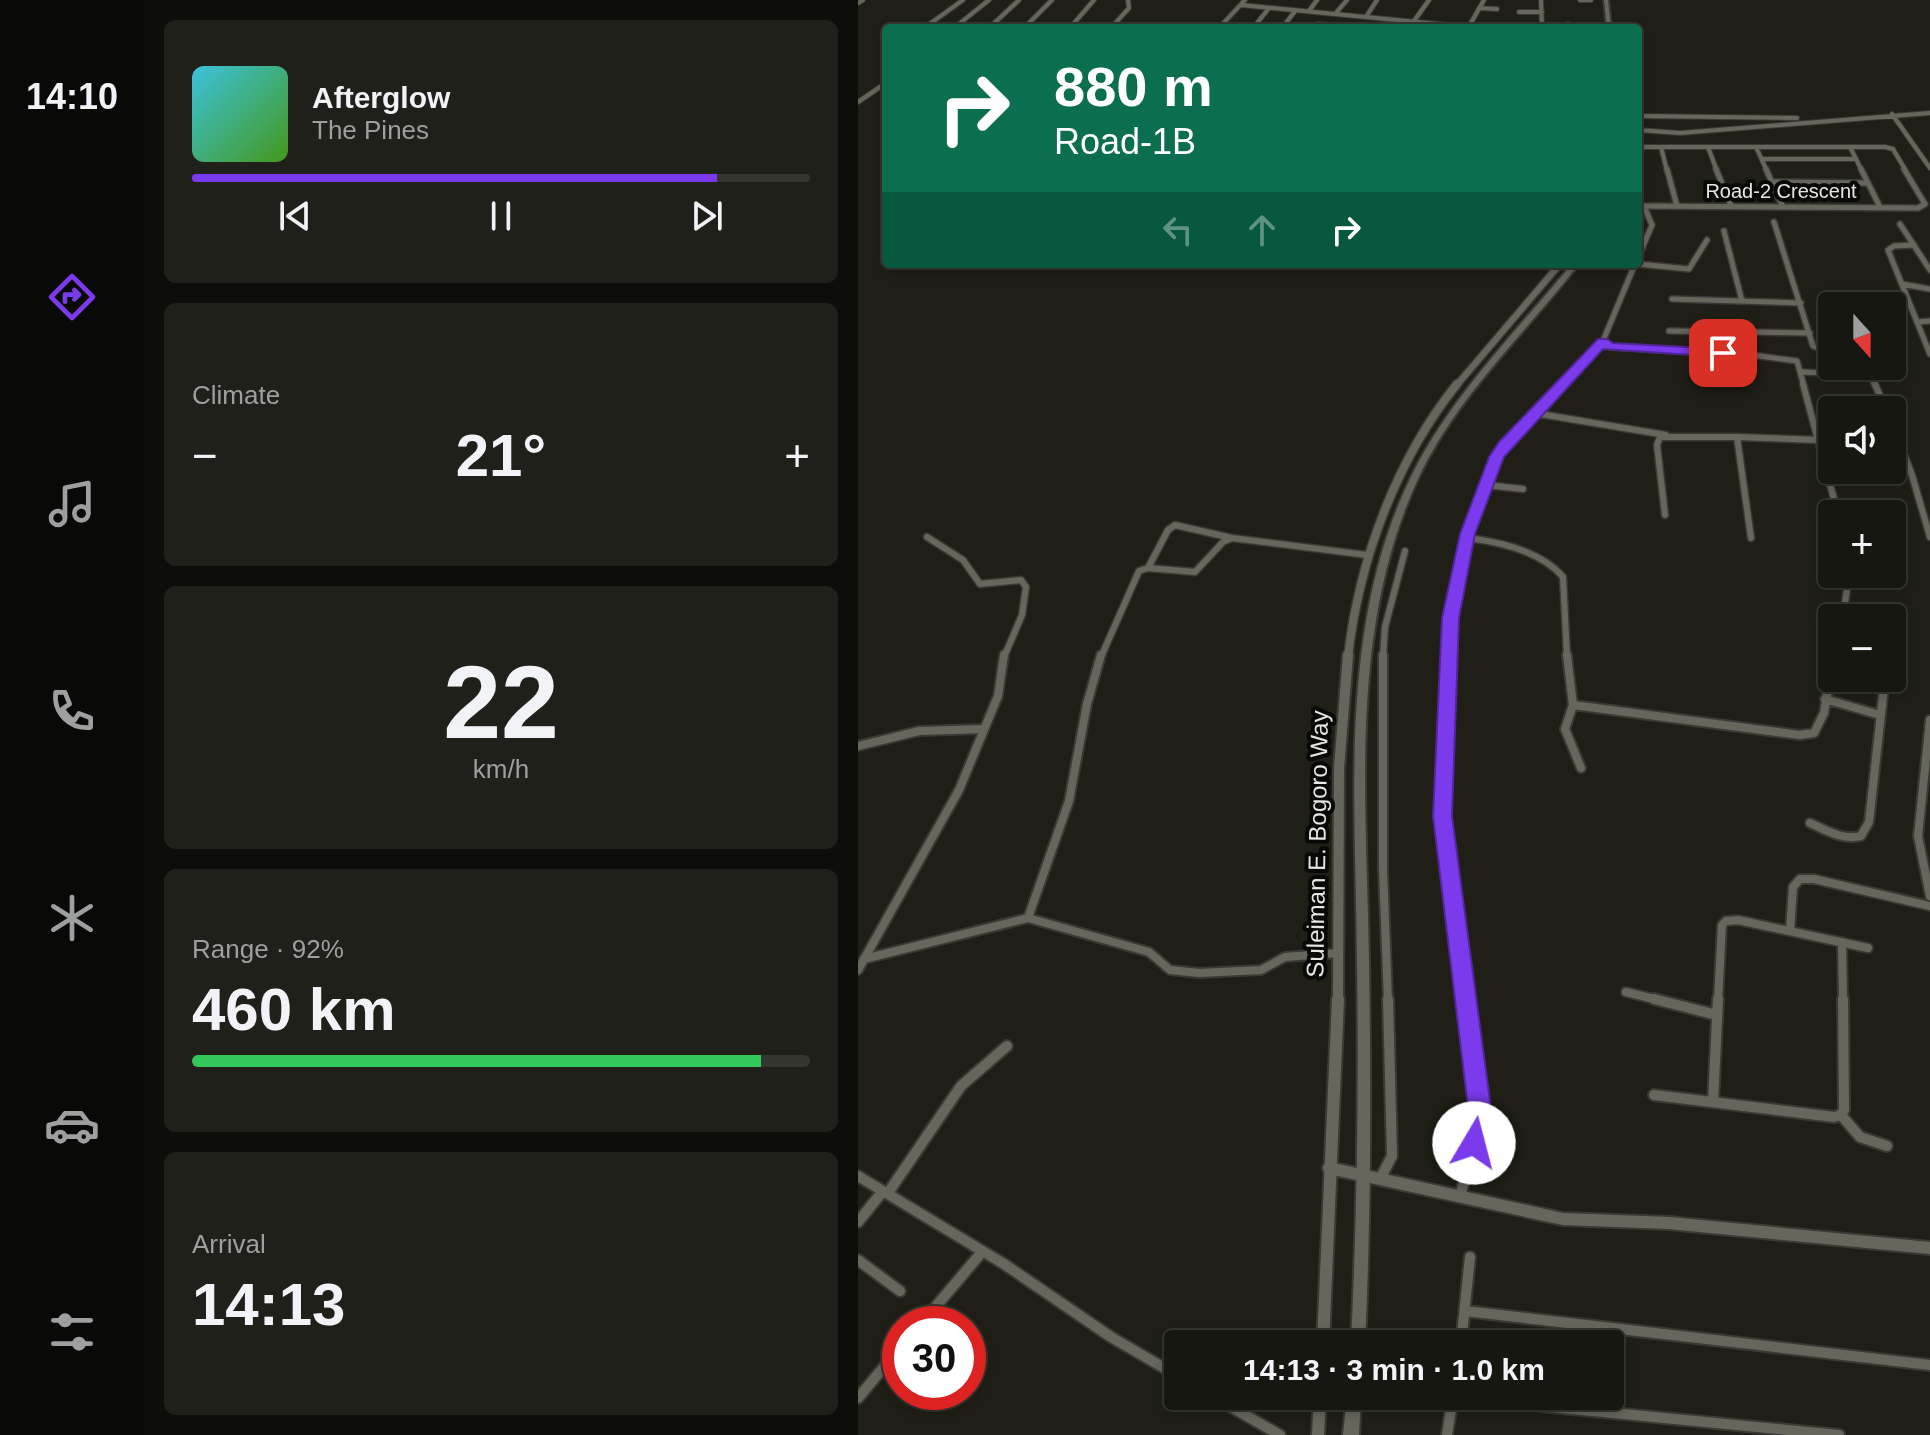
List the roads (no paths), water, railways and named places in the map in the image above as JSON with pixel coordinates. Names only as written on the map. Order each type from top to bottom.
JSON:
[{"type":"main road","points":[[1606,0],[1609,24]]},
{"type":"main road","name":"Suleiman E. Bogoro Way","points":[[1359,1330],[1365,1176],[1362,704],[1367,631],[1376,585],[1397,519],[1414,479],[1436,440],[1461,403],[1573,268]]},
{"type":"main road","points":[[1351,1435],[1353,1410]]},
{"type":"street","points":[[930,24],[963,0]]},
{"type":"street","points":[[959,24],[989,0]]},
{"type":"street","points":[[993,24],[1019,0]]},
{"type":"street","points":[[1028,24],[1052,0]]},
{"type":"street","points":[[1075,22],[1094,0]]},
{"type":"street","points":[[1115,24],[1129,8],[1128,0]]},
{"type":"street","points":[[1223,24],[1245,0]]},
{"type":"street","points":[[1309,11],[1317,0]]},
{"type":"street","points":[[1335,14],[1347,0]]},
{"type":"street","points":[[1366,17],[1377,0]]},
{"type":"street","points":[[1414,21],[1429,0]]},
{"type":"street","points":[[1470,24],[1484,0]]},
{"type":"street","points":[[1541,0],[1542,24]]},
{"type":"street","points":[[1581,0],[1591,0]]},
{"type":"street","points":[[1241,5],[1426,24]]},
{"type":"street","points":[[1256,24],[1269,8]]},
{"type":"street","points":[[1479,8],[1497,9]]},
{"type":"street","points":[[1286,24],[1296,10]]},
{"type":"street","points":[[1519,12],[1542,12]]},
{"type":"street","points":[[945,13],[972,13]]},
{"type":"street","points":[[1318,24],[1326,13]]},
{"type":"street","points":[[858,102],[882,86]]},
{"type":"street","points":[[1642,131],[1680,133],[1930,113]]},
{"type":"street","points":[[1642,114],[1831,119]]},
{"type":"street","points":[[1892,114],[1930,168]]},
{"type":"street","points":[[1642,149],[1661,147],[1677,206]]},
{"type":"street","name":"Road-2 Crescent","points":[[1642,206],[1923,207],[1925,204],[1889,147],[1661,147]]},
{"type":"street","points":[[1708,147],[1731,206]]},
{"type":"street","points":[[1756,147],[1783,207]]},
{"type":"street","points":[[1850,147],[1880,207]]},
{"type":"street","points":[[1762,159],[1856,159]]},
{"type":"street","points":[[1771,182],[1868,183]]},
{"type":"street","points":[[1642,208],[1652,225],[1642,250]]},
{"type":"street","points":[[1774,222],[1818,350]]},
{"type":"street","points":[[1900,224],[1930,270]]},
{"type":"street","points":[[1724,231],[1742,301]]},
{"type":"street","points":[[1642,263],[1689,269],[1707,240]]},
{"type":"street","points":[[1914,245],[1888,248],[1930,354]]},
{"type":"street","name":"Suleiman E. Bogoro Way","points":[[1323,1330],[1339,953],[1338,747],[1351,625],[1367,555],[1400,474],[1420,437],[1458,382],[1557,268]]},
{"type":"street","points":[[1460,1198],[1481,1116],[1443,816],[1450,618],[1459,569],[1486,485],[1504,446],[1603,341],[1634,268]]},
{"type":"street","points":[[1902,284],[1930,289]]},
{"type":"street","points":[[1672,299],[1801,303]]},
{"type":"street","points":[[1917,322],[1930,321]]},
{"type":"street","points":[[1669,331],[1810,333]]},
{"type":"street","points":[[1603,341],[1610,347],[1789,358],[1802,369],[1818,370]]},
{"type":"street","points":[[1534,413],[1667,435],[1818,440],[1802,369]]},
{"type":"street","points":[[1665,515],[1657,445],[1660,437],[1667,435]]},
{"type":"street","points":[[1737,437],[1751,538]]},
{"type":"street","points":[[1906,459],[1930,537]]},
{"type":"street","points":[[1486,485],[1523,489]]},
{"type":"street","points":[[1148,568],[1170,527],[1181,525],[1222,539],[1367,555]]},
{"type":"street","points":[[858,970],[959,790],[998,696],[1001,666],[1009,640],[1022,615],[1026,587],[1021,580],[980,584],[963,560],[927,537]]},
{"type":"street","points":[[1468,538],[1504,545],[1549,564],[1563,576],[1564,621],[1573,705],[1566,713],[1563,728],[1581,768]]},
{"type":"street","points":[[1028,918],[1072,793],[1087,704],[1105,643],[1139,571],[1148,568],[1195,572],[1222,539]]},
{"type":"street","points":[[1379,1179],[1392,1156],[1393,1142],[1383,869],[1381,699],[1385,627],[1405,551]]},
{"type":"street","points":[[1573,705],[1800,735],[1820,729],[1826,692]]},
{"type":"street","points":[[1810,823],[1834,834],[1855,838],[1861,836],[1869,822],[1883,692]]},
{"type":"street","points":[[1825,699],[1880,715]]},
{"type":"street","points":[[1930,720],[1918,836],[1930,896]]},
{"type":"street","points":[[858,746],[919,731],[983,729]]},
{"type":"street","points":[[1790,931],[1793,887],[1800,879],[1814,879],[1930,906]]},
{"type":"street","points":[[864,959],[1028,918],[1149,952],[1170,970],[1199,973],[1261,970],[1285,957],[1339,953]]},
{"type":"street","points":[[1713,1102],[1722,925],[1726,921],[1738,920],[1868,948]]},
{"type":"street","points":[[1654,1095],[1834,1117],[1841,1115],[1844,1110],[1842,942]]},
{"type":"street","points":[[1626,992],[1717,1015]]},
{"type":"street","points":[[858,1222],[885,1192],[961,1086],[1007,1046]]},
{"type":"street","points":[[1841,1115],[1860,1137],[1887,1146]]},
{"type":"street","points":[[1329,1168],[1563,1219],[1669,1223],[1930,1248]]},
{"type":"street","points":[[858,1176],[1031,1281],[1111,1337],[1164,1368]]},
{"type":"street","points":[[936,1306],[982,1252]]},
{"type":"street","points":[[1463,1330],[1470,1257]]},
{"type":"street","points":[[858,1260],[900,1291]]},
{"type":"street","points":[[1465,1311],[1930,1365]]},
{"type":"street","points":[[858,1398],[882,1369]]},
{"type":"street","points":[[1236,1410],[1280,1435]]},
{"type":"street","points":[[1318,1435],[1319,1410]]},
{"type":"street","points":[[1447,1435],[1451,1410]]},
{"type":"street","points":[[1582,1410],[1839,1435]]}]
